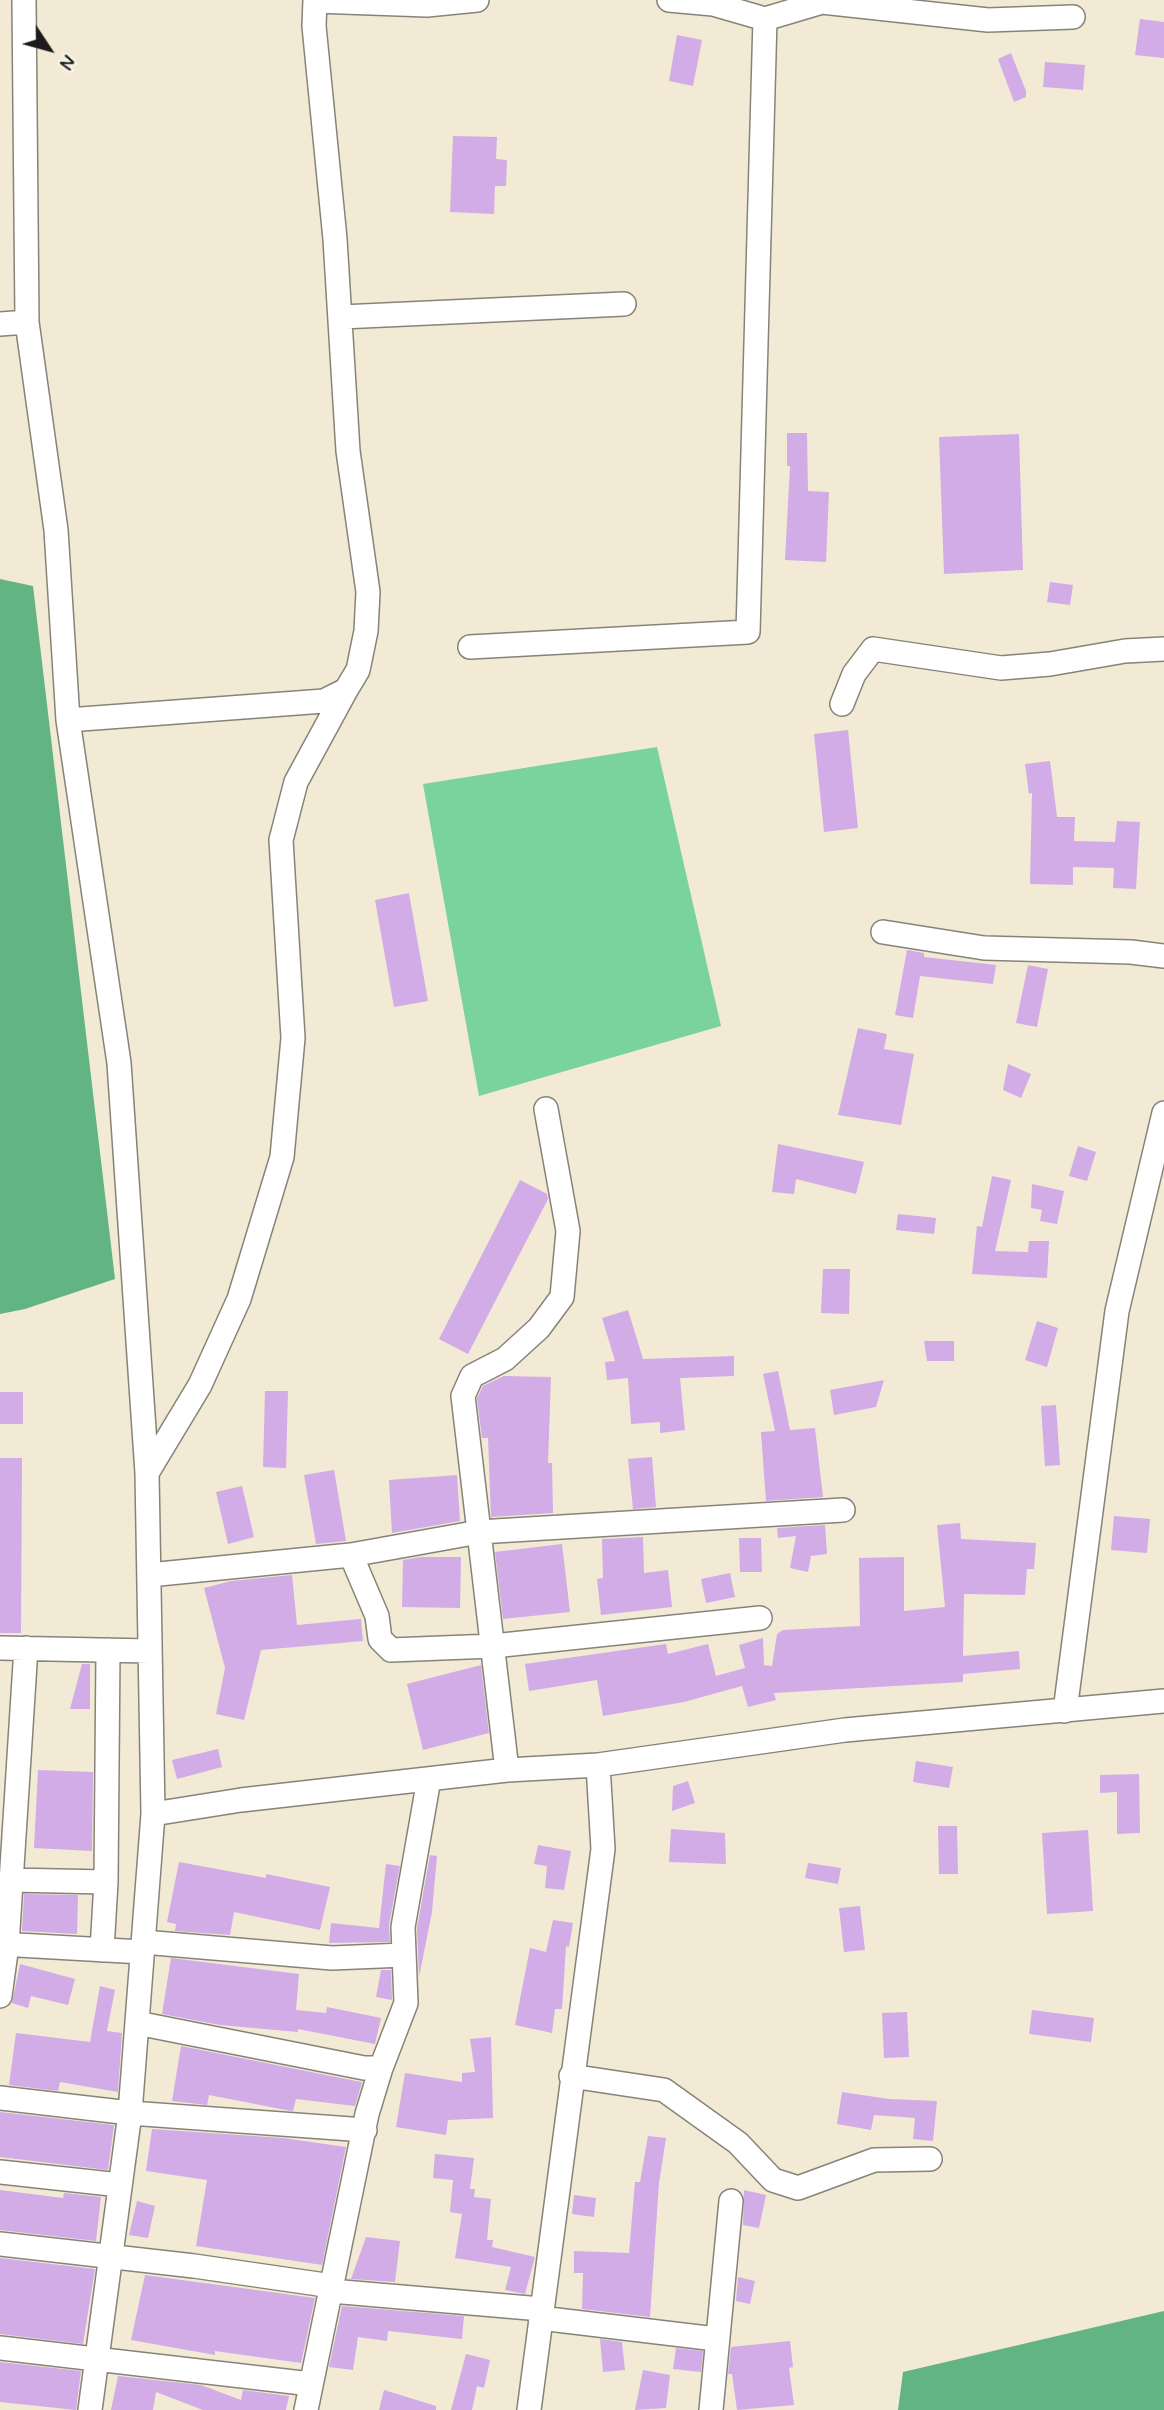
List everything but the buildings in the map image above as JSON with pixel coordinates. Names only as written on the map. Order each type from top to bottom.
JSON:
[{"type":"street","points":[[24,0],[27,323],[56,530],[68,720],[119,1063],[147,1473],[153,1814],[130,2113],[90,2410]]},
{"type":"street","points":[[147,1473],[200,1385],[239,1299],[282,1157],[293,1038],[281,840],[296,782],[358,670],[366,631],[368,593],[348,451],[341,317],[314,26],[315,0],[427,5],[477,0]]},
{"type":"street","points":[[669,0],[713,4],[765,19],[822,2],[988,20],[1073,17]]},
{"type":"street","points":[[470,647],[748,632],[765,19]]},
{"type":"street","points":[[341,317],[624,303]]},
{"type":"street","points":[[0,324],[27,323]]},
{"type":"street","points":[[842,704],[854,674],[873,649],[1000,668],[1050,664],[1125,650],[1164,649]]},
{"type":"street","points":[[68,720],[324,701],[346,690]]},
{"type":"street","points":[[883,932],[984,947],[1131,952],[1164,956]]},
{"type":"street","points":[[507,1770],[463,1396],[472,1376],[505,1359],[539,1328],[562,1297],[568,1231],[546,1109]]},
{"type":"street","points":[[1065,1711],[1117,1311],[1164,1113]]},
{"type":"street","points":[[149,1575],[351,1555],[479,1532],[843,1510]]},
{"type":"street","points":[[351,1555],[377,1616],[380,1639],[391,1650],[493,1646],[760,1618]]},
{"type":"street","points":[[0,1648],[150,1651]]},
{"type":"street","points":[[0,1996],[11,1880],[26,1648]]},
{"type":"street","points":[[102,1950],[106,1882],[108,1650]]},
{"type":"street","points":[[153,1814],[242,1800],[507,1770],[598,1765],[845,1730],[1164,1701]]},
{"type":"street","points":[[529,2410],[603,1849],[598,1765]]},
{"type":"street","points":[[306,2410],[365,2130],[381,2067],[406,2003],[403,1927],[429,1779]]},
{"type":"street","points":[[11,1880],[106,1882]]},
{"type":"street","points":[[4,1945],[102,1950],[142,1947],[332,1958],[404,1955]]},
{"type":"street","points":[[137,2023],[364,2068],[381,2067]]},
{"type":"street","points":[[571,2076],[664,2090],[738,2143],[773,2180],[798,2188],[874,2160],[930,2159]]},
{"type":"street","points":[[0,2098],[130,2113],[365,2130]]},
{"type":"street","points":[[0,2172],[120,2185]]},
{"type":"street","points":[[711,2410],[731,2201]]},
{"type":"street","points":[[0,2244],[111,2256],[716,2339]]},
{"type":"street","points":[[0,2348],[311,2384]]},
{"type":"green space","points":[[0,579],[33,586],[115,1279],[25,1309],[0,1314]]},
{"type":"green space","points":[[657,747],[721,1026],[479,1096],[423,784]]},
{"type":"green space","points":[[1164,2311],[1164,2410],[898,2410],[903,2372]]}]
